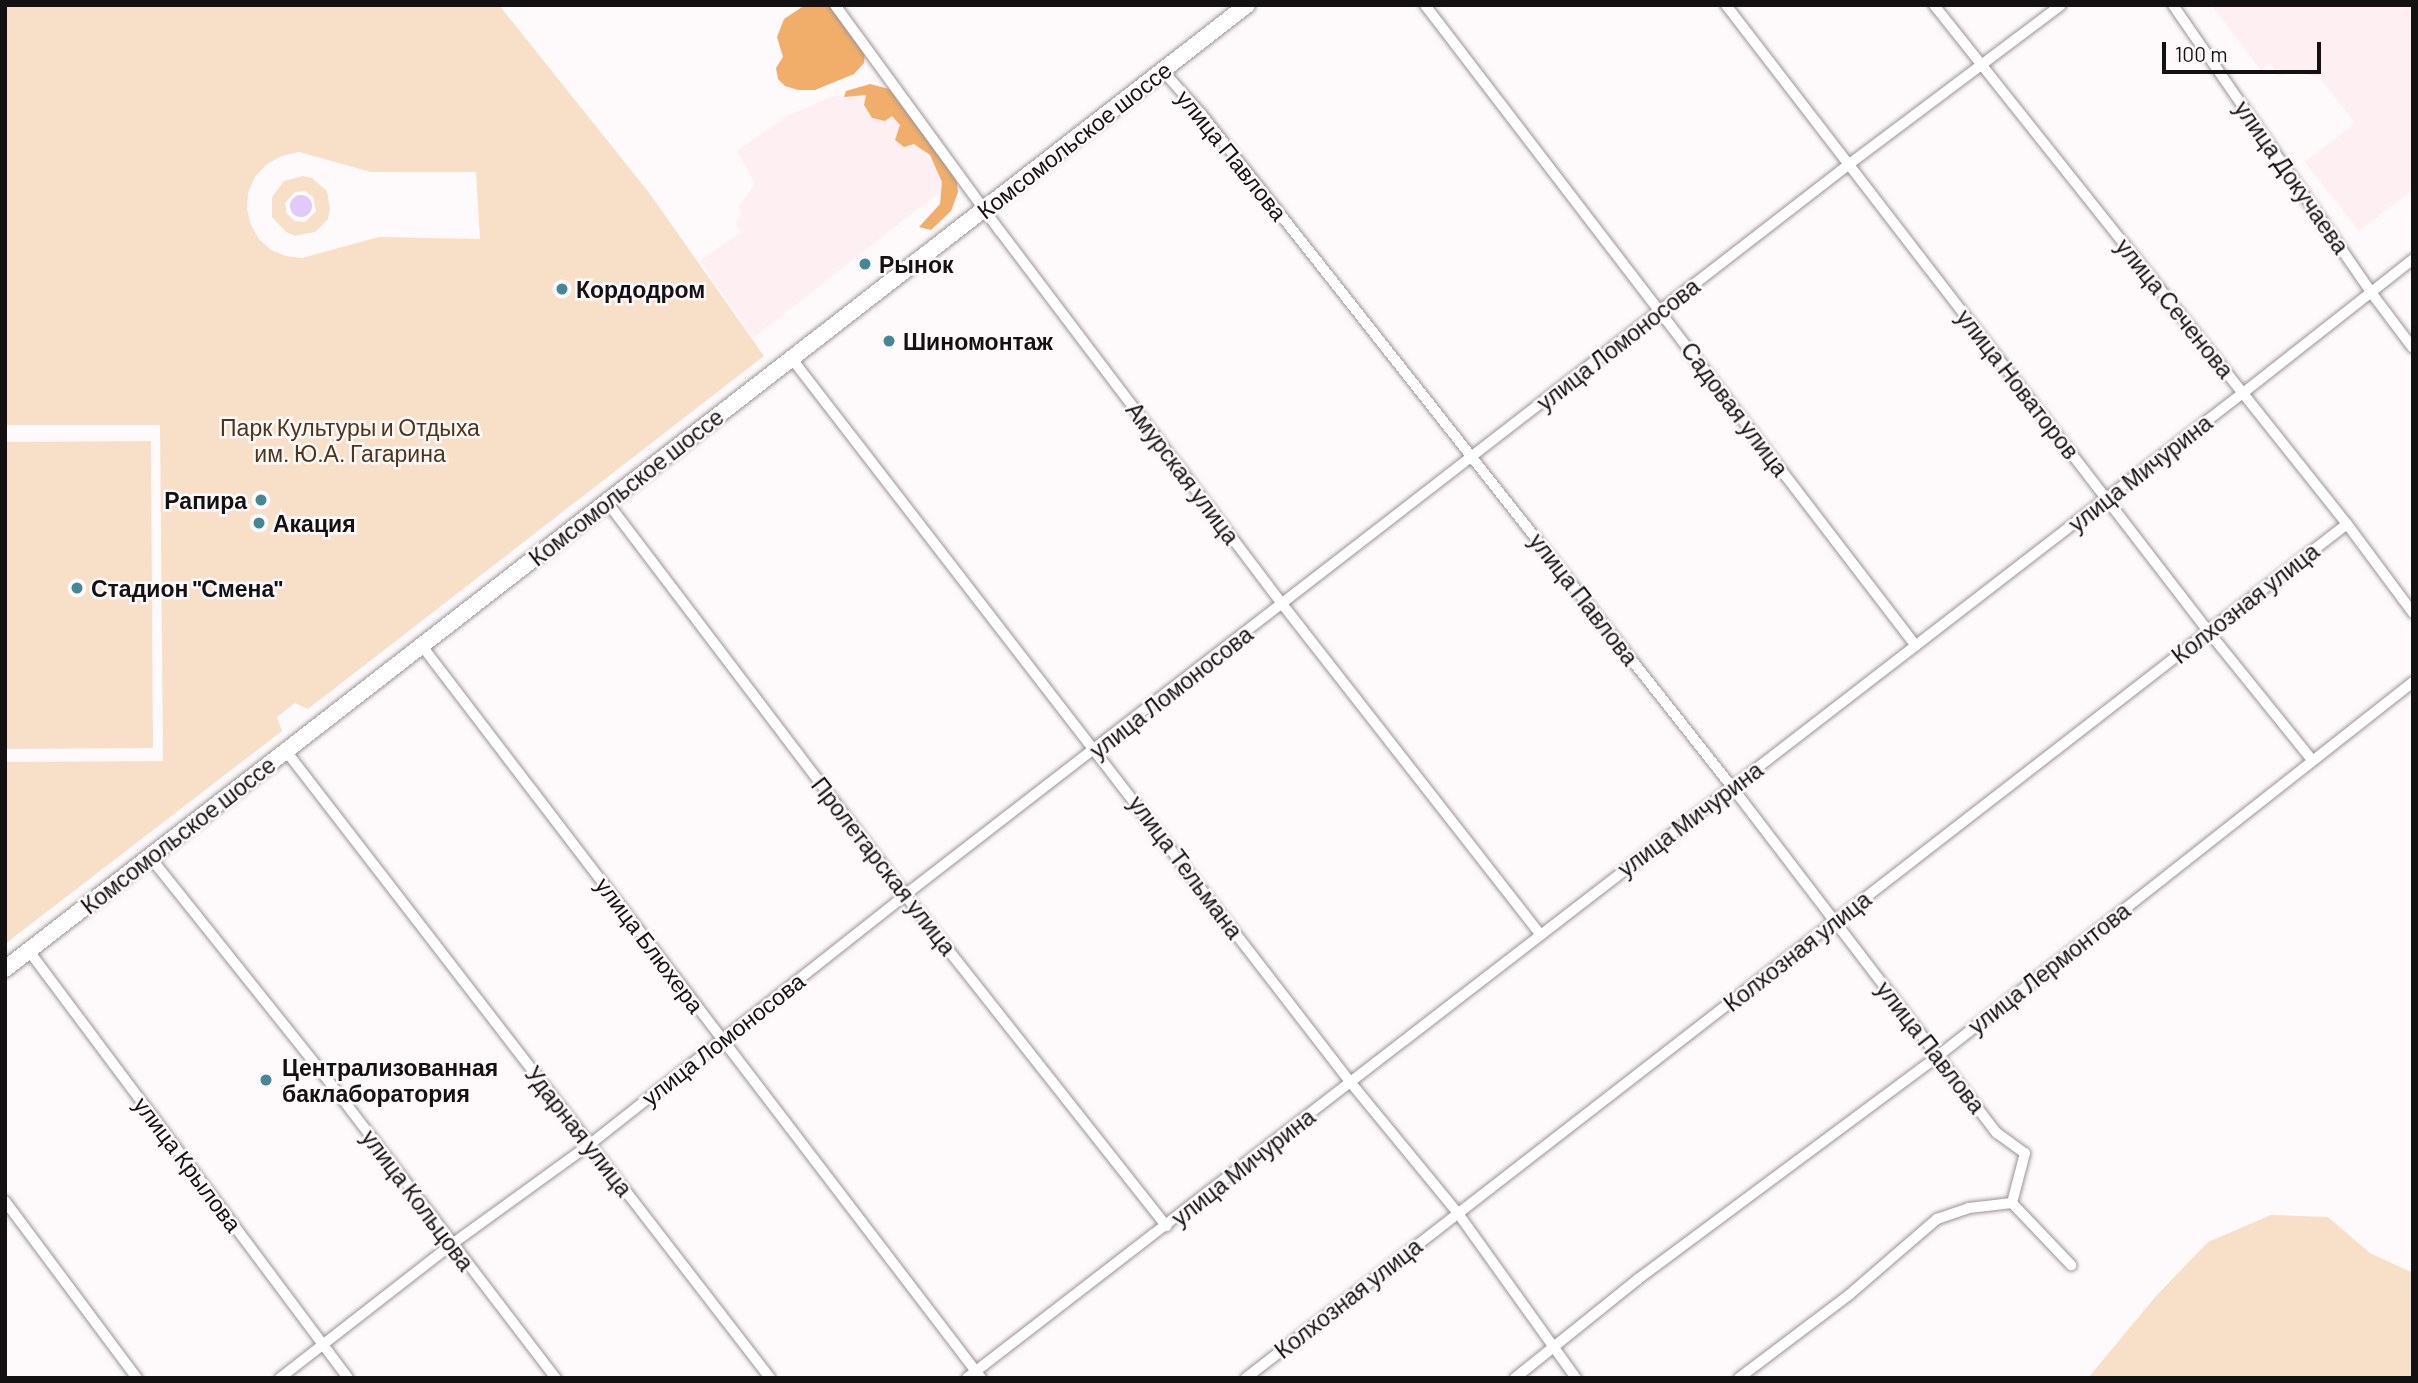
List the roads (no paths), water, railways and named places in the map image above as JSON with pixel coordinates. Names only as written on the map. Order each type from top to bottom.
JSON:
[{"type":"main road","name":"Комсомольское шоссе","points":[[5,969],[1247,5]]},
{"type":"street","name":"Амурская улица","points":[[835,5],[1283,605],[1540,934]]},
{"type":"street","name":"Садовая улица","points":[[1425,5],[1916,646]]},
{"type":"street","name":"улица Новаторов","points":[[1726,5],[2208,631],[2312,760]]},
{"type":"street","name":"улица Сеченова","points":[[1934,5],[2347,524],[2413,613]]},
{"type":"street","name":"улица Ломоносова","points":[[280,1378],[452,1244],[589,1145],[905,895],[1848,165],[2061,5]]},
{"type":"street","name":"улица Докучаева","points":[[2173,5],[2370,291],[2413,348]]},
{"type":"street","name":"улица Павлова","points":[[1163,71],[1202,115],[1732,787],[1997,1133],[2025,1153],[2012,1203]]},
{"type":"street","name":"улица Мичурина","points":[[975,1376],[1540,934],[1916,646],[2413,259]]},
{"type":"street","name":"улица Тельмана","points":[[792,359],[1096,749],[1351,1083],[1457,1212],[1576,1378]]},
{"type":"street","name":"Пролетарская улица","points":[[607,502],[905,895],[1166,1226]]},
{"type":"street","name":"Колхозная улица","points":[[1246,1378],[2347,524]]},
{"type":"street","name":"улица Блюхера","points":[[422,646],[975,1376]]},
{"type":"street","name":"улица Лермонтова","points":[[1515,1378],[1638,1279],[1938,1056],[2413,682]]},
{"type":"street","name":"Ударная улица","points":[[286,751],[770,1378]]},
{"type":"street","name":"улица Кольцова","points":[[150,857],[324,1075],[556,1378]]},
{"type":"street","name":"улица Крылова","points":[[29,951],[348,1378]]},
{"type":"street","points":[[5,1201],[137,1378]]},
{"type":"street","points":[[1740,1378],[1850,1294],[1937,1219],[1969,1208],[2012,1203],[2071,1265]]},
{"type":"place","name":"Рынок","points":[[865,264]]},
{"type":"place","name":"Кордодром","points":[[562,289]]},
{"type":"place","name":"Шиномонтаж","points":[[889,341]]},
{"type":"place","name":"Рапира","points":[[261,500]]},
{"type":"place","name":"Акация","points":[[259,523]]},
{"type":"place","name":"Стадион \"Смена\"","points":[[77,588]]},
{"type":"place","name":"Централизованная баклаборатория","points":[[266,1080]]},
{"type":"park label","name":"Парк Культуры и Отдыха им. Ю.А. Гагарина","points":[[350,440]]}]
